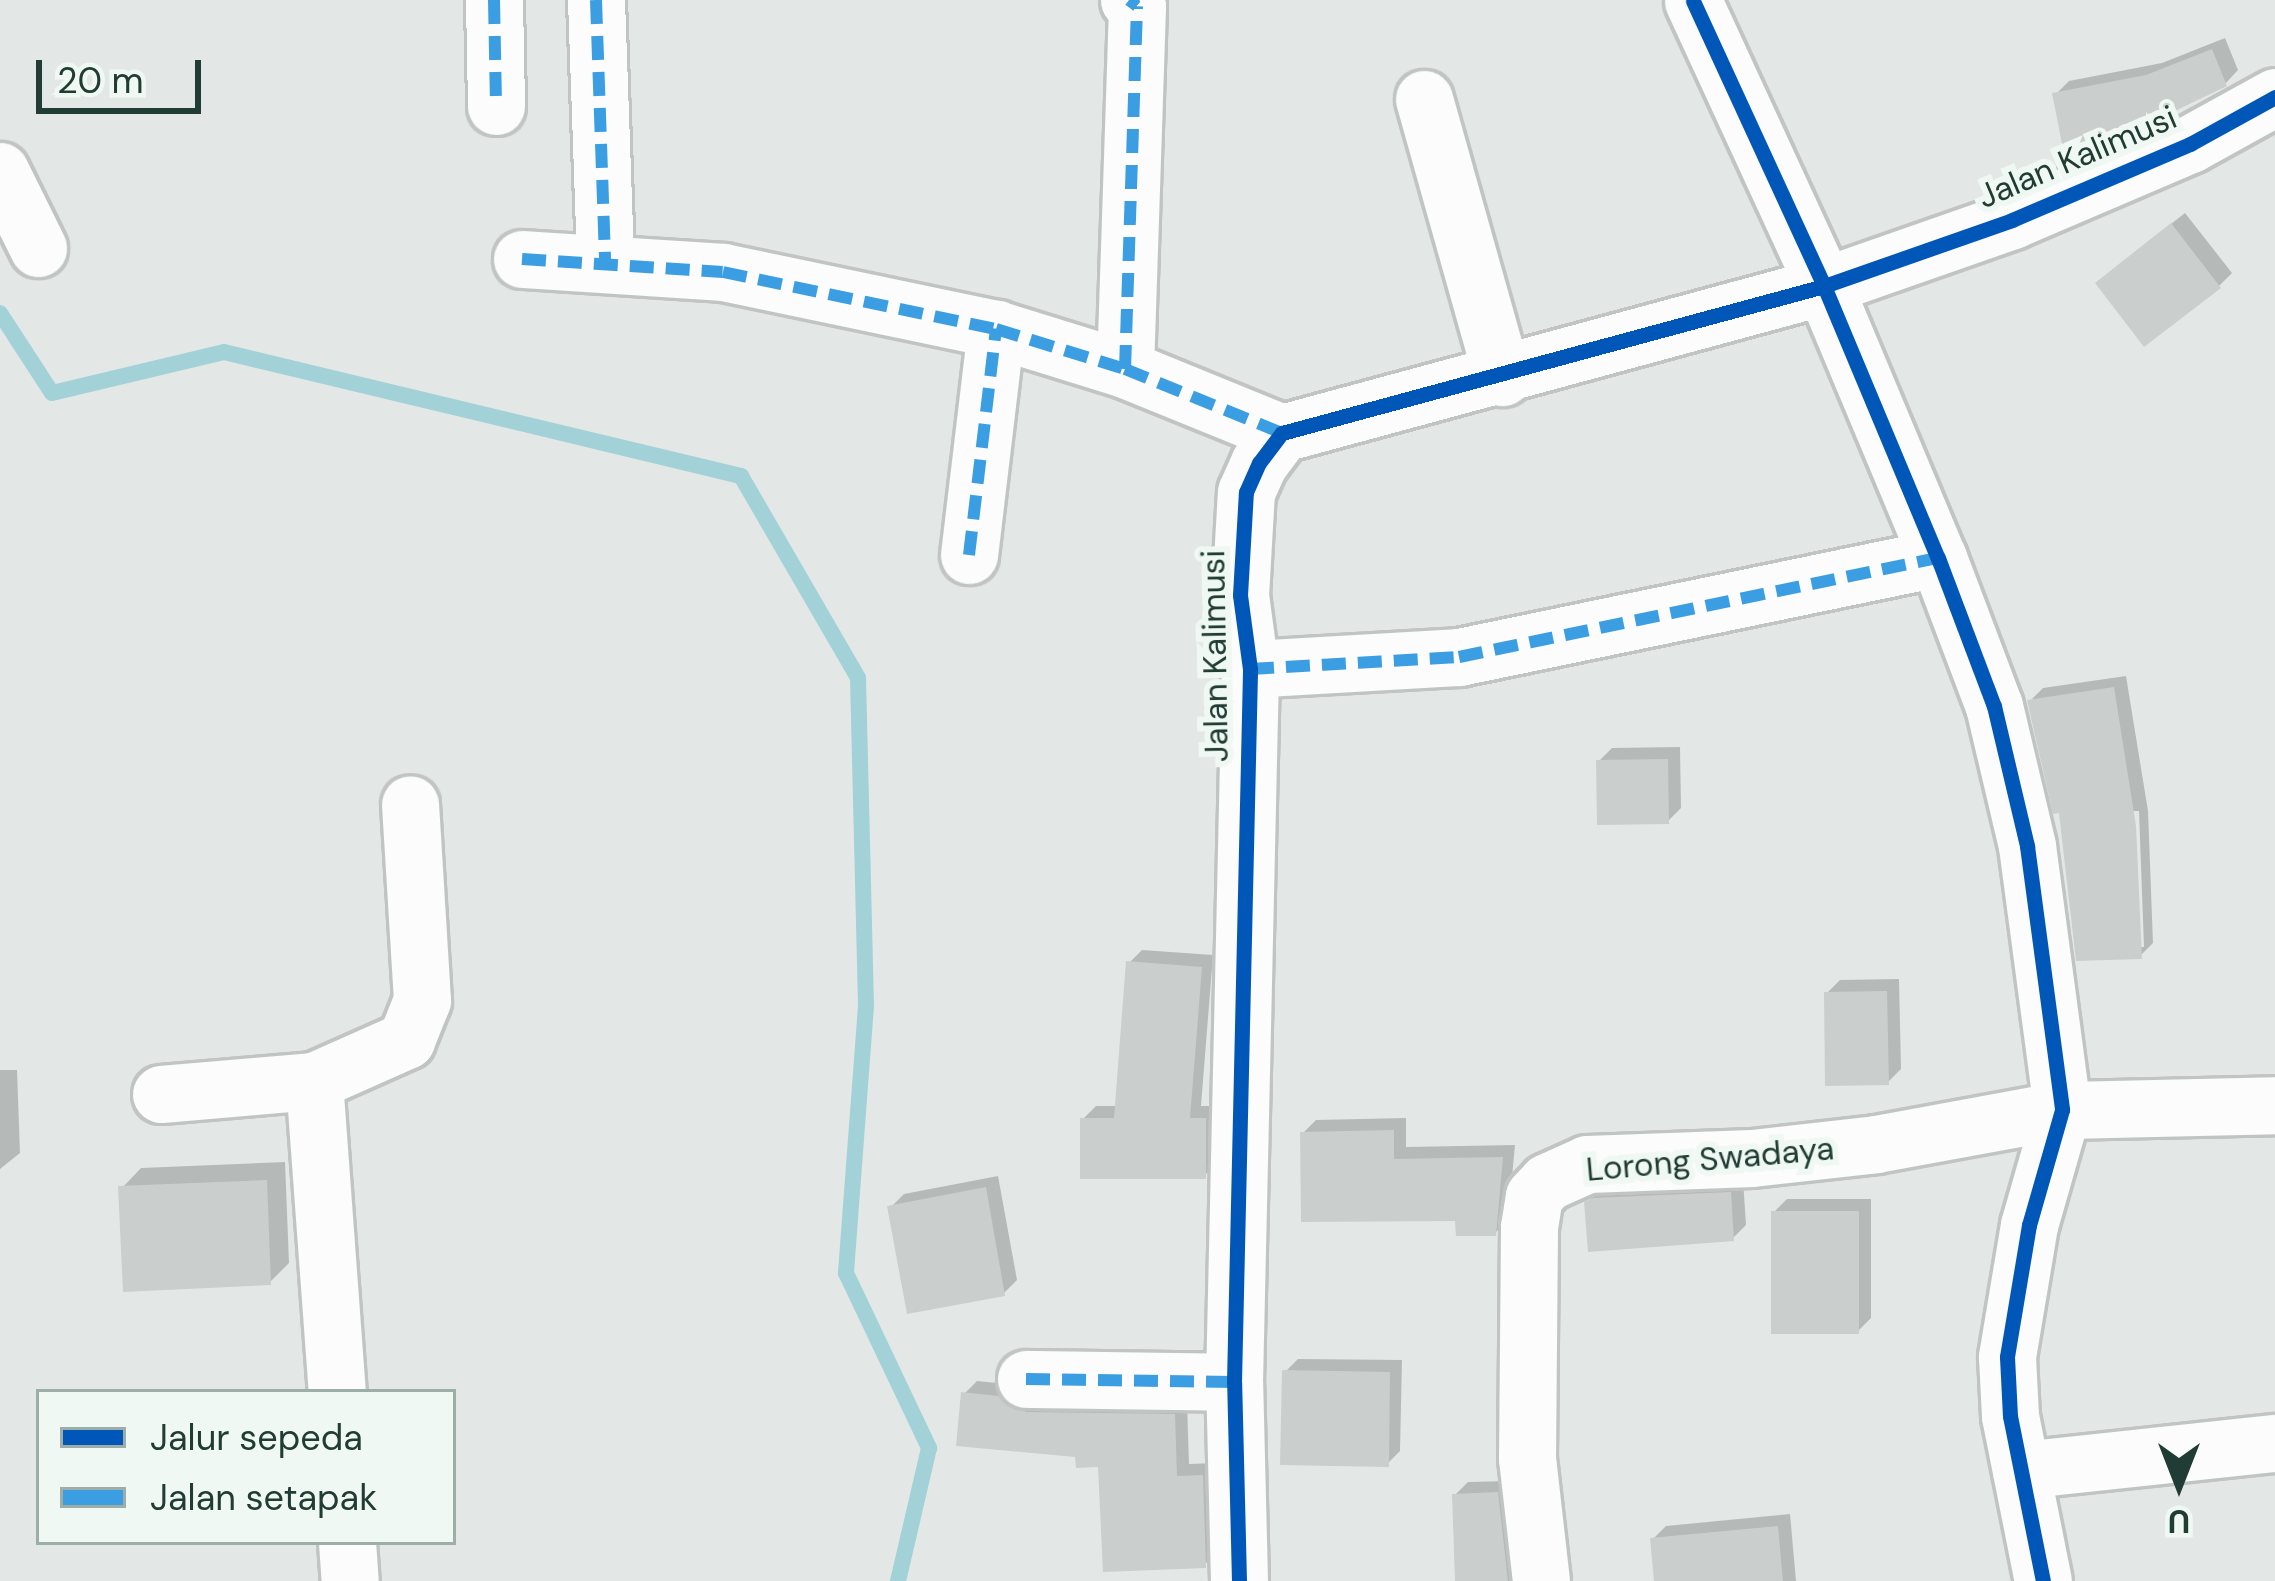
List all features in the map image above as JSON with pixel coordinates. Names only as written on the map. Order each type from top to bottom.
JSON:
[{"type":"street","points":[[494,0],[496,106]]},
{"type":"street","points":[[596,0],[605,262]]},
{"type":"street","points":[[1125,369],[1138,6],[1129,0]]},
{"type":"street","points":[[1693,1],[1823,286],[1937,558],[1994,706],[2027,846],[2062,1110],[2029,1225],[2006,1357],[2021,1470],[2043,1581]]},
{"type":"street","name":"Jalan Kalimusi","points":[[1239,1581],[1234,1382],[1250,669],[1240,595],[1246,492],[1282,433],[1502,377],[1823,286],[2012,220],[2189,144],[2275,97]]},
{"type":"street","points":[[1424,99],[1502,377]]},
{"type":"street","points":[[0,171],[38,248]]},
{"type":"street","points":[[522,259],[723,272],[996,329],[1125,369],[1282,433]]},
{"type":"street","points":[[969,555],[996,329]]},
{"type":"street","points":[[1250,669],[1459,657],[1937,558]]},
{"type":"street","points":[[161,1094],[314,1081],[399,1046],[418,1020],[422,1000],[410,804]]},
{"type":"street","points":[[314,1081],[337,1389]]},
{"type":"street","name":"Lorong Swadaya","points":[[1541,1581],[1527,1458],[1529,1227],[1534,1196],[1547,1182],[1587,1165],[1834,1149],[2062,1110],[2275,1105]]},
{"type":"street","points":[[1026,1378],[1234,1382]]},
{"type":"street","points":[[2021,1470],[2275,1443]]},
{"type":"street","points":[[347,1545],[350,1581]]},
{"type":"building","points":[[2212,49],[2227,86],[2102,146],[2064,154],[2052,93],[2146,75]]},
{"type":"building","points":[[2171,223],[2221,288],[2144,347],[2095,283]]},
{"type":"building","points":[[2114,687],[2136,826],[2142,959],[2076,961],[2059,813],[2053,814],[2027,700]]},
{"type":"building","points":[[1668,759],[1669,824],[1597,825],[1596,760]]},
{"type":"building","points":[[1126,961],[1202,967],[1190,1118],[1206,1118],[1206,1179],[1080,1179],[1080,1118],[1114,1118]]},
{"type":"building","points":[[1887,991],[1889,1085],[1825,1086],[1824,992]]},
{"type":"building","points":[[1394,1130],[1394,1159],[1503,1157],[1496,1236],[1456,1236],[1455,1221],[1301,1222],[1300,1132]]},
{"type":"building","points":[[267,1180],[271,1285],[123,1292],[118,1186]]},
{"type":"building","points":[[986,1187],[1005,1296],[907,1314],[887,1206]]},
{"type":"building","points":[[1731,1192],[1734,1241],[1588,1252],[1584,1202],[1593,1198]]},
{"type":"building","points":[[1771,1211],[1859,1211],[1859,1334],[1771,1334]]},
{"type":"building","points":[[1282,1370],[1390,1372],[1389,1467],[1280,1465]]},
{"type":"building","points":[[961,1392],[998,1396],[1026,1412],[1175,1414],[1177,1476],[1203,1475],[1206,1568],[1103,1572],[1098,1467],[1076,1468],[1075,1457],[956,1446]]},
{"type":"building","points":[[1498,1492],[1508,1581],[1455,1581],[1452,1494]]},
{"type":"building","points":[[1778,1526],[1783,1581],[1654,1581],[1650,1538]]},
{"type":"waterway","points":[[0,313],[52,393],[224,352],[741,476],[858,678],[866,1006],[846,1273],[929,1448],[898,1581]]},
{"type":"marked path","points":[[494,0],[496,106]]},
{"type":"marked path","points":[[596,0],[605,262]]},
{"type":"marked path","points":[[1125,369],[1137,6],[1129,0]]},
{"type":"marked path","points":[[522,259],[723,272],[996,329],[1125,369],[1282,433]]},
{"type":"marked path","points":[[969,555],[996,329]]},
{"type":"marked path","points":[[1250,669],[1459,657],[1938,558]]},
{"type":"marked path","points":[[1026,1379],[1234,1382]]},
{"type":"cycle path","points":[[1693,1],[1824,286],[1938,558],[1994,706],[2027,846],[2062,1110],[2029,1225],[2007,1357],[2010,1416],[2043,1581]]},
{"type":"cycle path","points":[[1239,1581],[1234,1382],[1250,669],[1240,595],[1246,492],[1259,463],[1282,433],[1824,286],[2012,220],[2190,144],[2275,97]]}]
